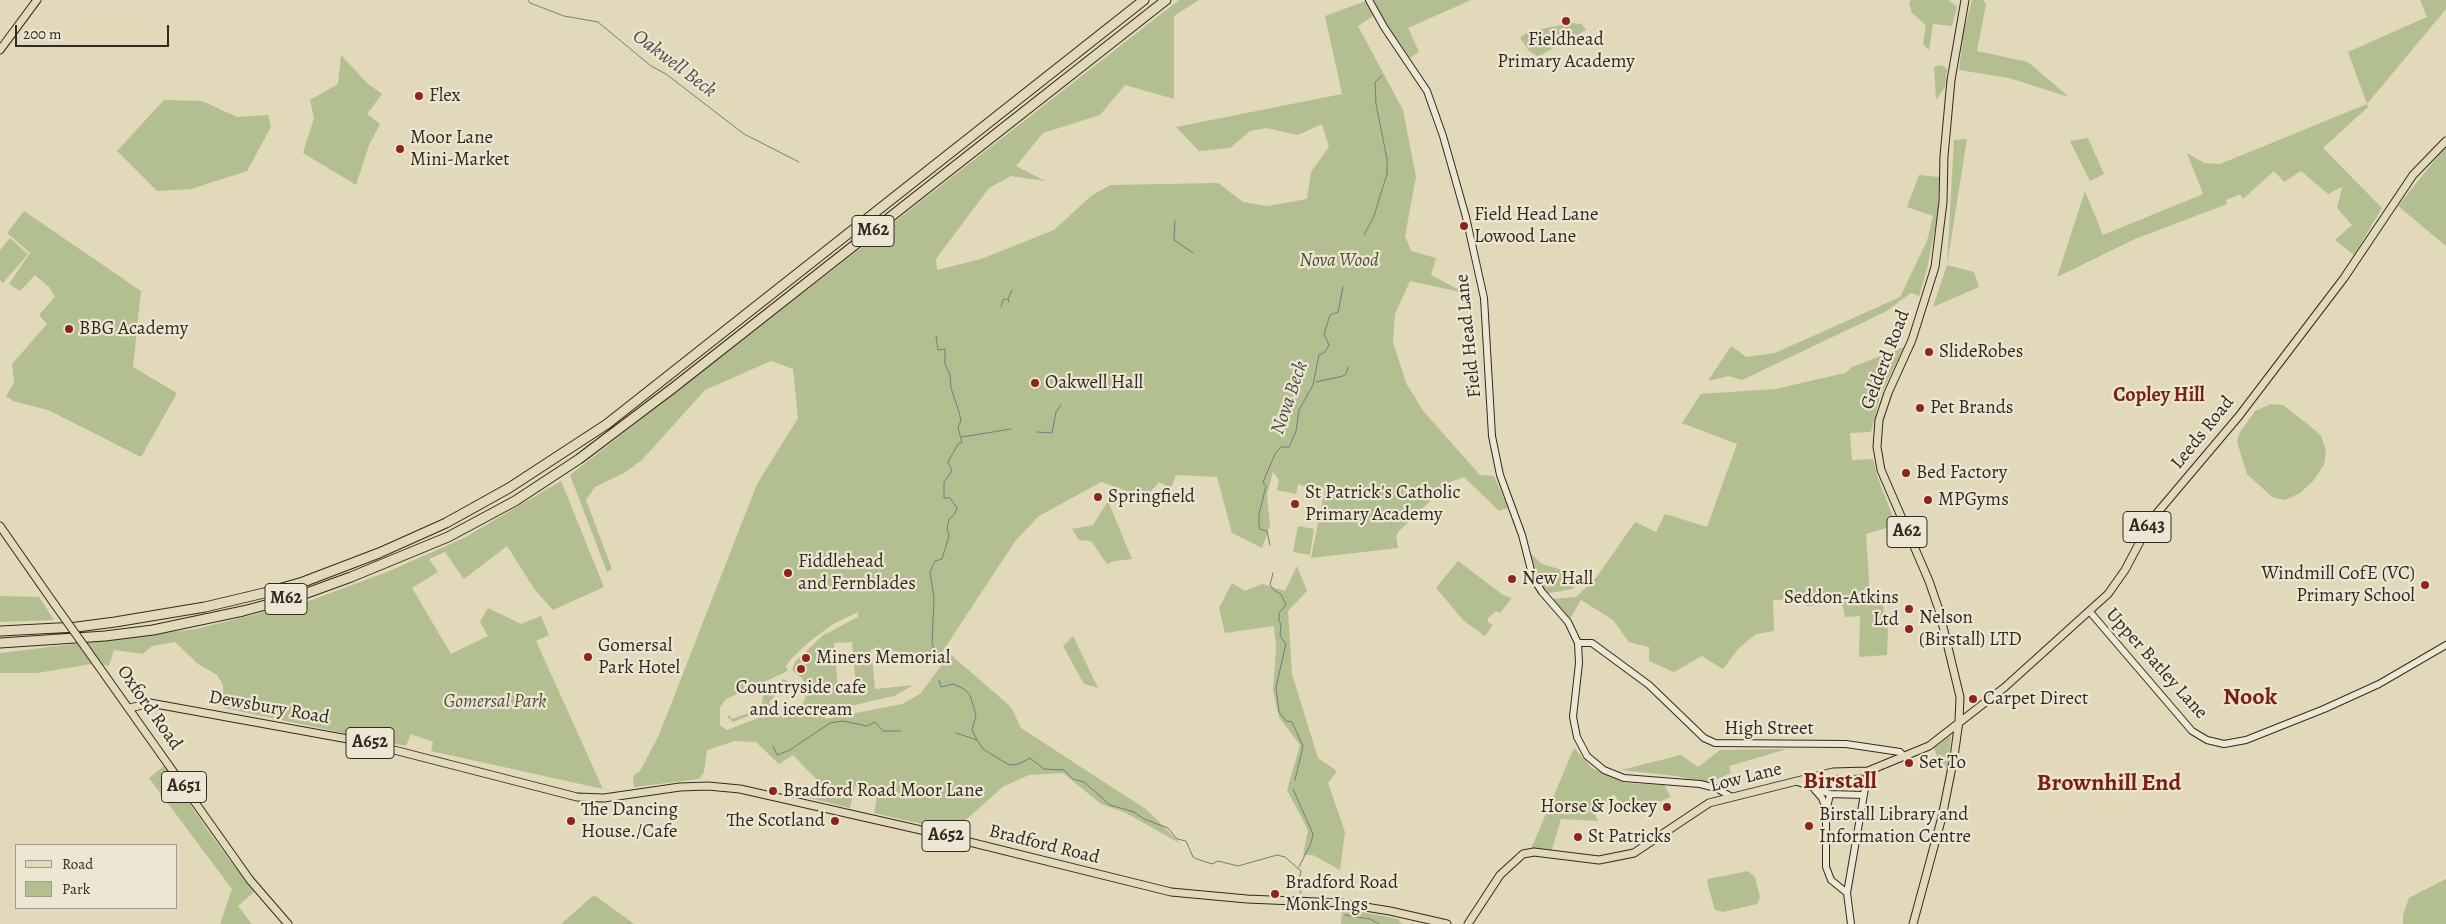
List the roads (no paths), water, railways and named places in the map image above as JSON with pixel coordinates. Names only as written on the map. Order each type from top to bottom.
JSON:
[{"type":"highway","name":"M62","points":[[0,631],[77,627],[205,607],[303,582],[379,554],[446,523],[544,466],[607,424],[1144,0]]},
{"type":"highway","name":"M62","points":[[0,643],[105,636],[153,630],[243,612],[296,597],[448,538],[550,479],[579,459],[680,382],[1166,0]]},
{"type":"main road","points":[[0,50],[37,0]]},
{"type":"main road","name":"Gelderd Road","points":[[1960,721],[1960,697],[1939,610],[1930,581],[1881,470],[1877,447],[1882,411],[1912,340],[1934,267],[1943,202],[1944,156],[1951,80],[1965,0]]},
{"type":"main road","name":"Leeds Road","points":[[1960,721],[2005,686],[2108,594],[2125,570],[2152,519],[2239,416],[2344,278],[2414,176],[2446,141]]},
{"type":"main road","name":"Oxford Road","points":[[0,526],[250,880],[288,924]]},
{"type":"main road","name":"Dewsbury Road","points":[[130,708],[150,703],[357,740],[577,797],[607,797]]},
{"type":"main road","name":"A643","points":[[1868,771],[1929,746],[1960,721]]},
{"type":"main road","name":"A62","points":[[1913,924],[1942,817],[1960,721]]},
{"type":"main road","name":"Low Lane","points":[[1468,924],[1500,875],[1514,860],[1526,853],[1599,860],[1634,853],[1644,848],[1695,810],[1730,796],[1798,782],[1833,772],[1868,771]]},
{"type":"main road","name":"Bradford Road","points":[[607,797],[680,787],[708,786],[740,789],[921,830],[1171,892],[1247,899],[1341,903],[1384,909],[1446,924]]},
{"type":"street","name":"Field Head Lane","points":[[1369,0],[1384,27],[1427,91],[1440,128],[1466,217],[1484,298],[1492,436],[1500,475],[1522,535],[1533,578],[1542,592],[1568,622],[1578,643]]},
{"type":"street","name":"Upper Batley Lane","points":[[2090,612],[2192,731],[2207,740],[2224,744],[2246,740],[2324,709],[2379,684],[2446,645]]},
{"type":"street","name":"High Street","points":[[1578,643],[1592,643],[1649,685],[1704,738],[1715,743],[1846,744],[1900,752],[1904,756]]},
{"type":"street","points":[[1578,643],[1573,717],[1577,737],[1587,756],[1604,770],[1624,778],[1700,784],[1716,788],[1730,796]]},
{"type":"street","points":[[1851,924],[1847,893],[1868,771]]},
{"type":"street","points":[[1798,782],[1814,790],[1830,794],[1863,795]]},
{"type":"street","points":[[1814,790],[1822,798],[1827,810]]},
{"type":"street","points":[[1830,794],[1827,810],[1826,866],[1831,880],[1847,893]]},
{"type":"waterway","name":"Oakwell Beck","points":[[528,0],[530,3],[564,16],[598,22],[651,66],[666,74],[744,134],[799,162]]},
{"type":"waterway","name":"Nova Beck","points":[[1364,235],[1374,216],[1387,174],[1387,159],[1376,104],[1375,82],[1382,76]]},
{"type":"waterway","points":[[1175,221],[1174,240],[1193,253]]},
{"type":"waterway","name":"Nova Beck","points":[[1270,545],[1267,531],[1260,529],[1259,525],[1259,514],[1266,486],[1263,482],[1275,454],[1281,447],[1289,447],[1296,431],[1299,410],[1313,385],[1319,355],[1325,352],[1329,345],[1324,334],[1330,315],[1338,312],[1343,287]]},
{"type":"waterway","points":[[1009,302],[1008,299],[1012,290]]},
{"type":"waterway","points":[[1001,307],[1003,300],[1007,299]]},
{"type":"waterway","name":"Oakwell Beck","points":[[936,336],[938,350],[945,349],[945,364],[950,375],[951,388],[961,420],[958,428],[962,442],[958,444],[948,462],[952,471],[944,482],[944,498],[950,498],[957,508],[954,515],[949,519],[947,529],[949,536],[942,559],[935,561],[930,572],[934,598],[932,644],[937,657]]},
{"type":"waterway","points":[[1316,382],[1343,376],[1346,374],[1348,367]]},
{"type":"waterway","points":[[1037,432],[1052,433],[1056,412],[1061,405]]},
{"type":"waterway","points":[[962,437],[1011,429]]},
{"type":"waterway","name":"Nova Beck","points":[[1273,573],[1270,585],[1281,594],[1286,605],[1279,613],[1281,624],[1280,636],[1286,644],[1276,687],[1279,712],[1286,721],[1292,722],[1303,746],[1295,780]]},
{"type":"waterway","points":[[939,680],[941,687],[953,684],[964,689],[970,695],[976,715],[972,730],[977,740],[983,749],[1009,765],[1019,764],[1030,758],[1044,769],[1064,770],[1073,779],[1084,782],[1110,805],[1134,812],[1144,819],[1168,828],[1177,839],[1186,841],[1193,857],[1197,859],[1212,864],[1218,861],[1238,866],[1277,855],[1285,857],[1301,871],[1298,886],[1301,893]]},
{"type":"waterway","points":[[773,746],[777,755],[790,750],[830,723],[843,721],[867,726],[875,722],[883,731],[901,731]]},
{"type":"waterway","points":[[956,733],[977,740]]},
{"type":"waterway","name":"Nova Beck","points":[[1293,789],[1313,834],[1311,843],[1299,867]]},
{"type":"waterway","points":[[1345,915],[1370,919],[1379,924]]},
{"type":"place","name":"Fieldhead Primary Academy","points":[[1566,21]]},
{"type":"place","name":"Flex","points":[[419,96]]},
{"type":"place","name":"Moor Lane Mini-Market","points":[[400,149]]},
{"type":"place","name":"Field Head Lane Lowood Lane","points":[[1464,226]]},
{"type":"place","name":"BBG Academy","points":[[69,329]]},
{"type":"place","name":"SlideRobes","points":[[1929,352]]},
{"type":"place","name":"Oakwell Hall","points":[[1035,383]]},
{"type":"place","name":"Pet Brands","points":[[1920,408]]},
{"type":"place","name":"Bed Factory","points":[[1906,473]]},
{"type":"place","name":"Springfield","points":[[1098,497]]},
{"type":"place","name":"MPGyms","points":[[1928,500]]},
{"type":"place","name":"St Patrick's Catholic Primary Academy","points":[[1295,504]]},
{"type":"place","name":"Fiddlehead and Fernblades","points":[[788,573]]},
{"type":"place","name":"New Hall","points":[[1512,579]]},
{"type":"place","name":"Windmill CofE (VC) Primary School","points":[[2425,585]]},
{"type":"place","name":"Seddon-Atkins Ltd","points":[[1909,609]]},
{"type":"place","name":"Nelson (Birstall) LTD","points":[[1909,629]]},
{"type":"place","name":"Gomersal Park Hotel","points":[[588,657]]},
{"type":"place","name":"Miners Memorial","points":[[806,658]]},
{"type":"place","name":"Countryside cafe and icecream","points":[[801,669]]},
{"type":"place","name":"Carpet Direct","points":[[1973,699]]},
{"type":"place","name":"Set To","points":[[1909,763]]},
{"type":"place","name":"Bradford Road Moor Lane","points":[[773,791]]},
{"type":"place","name":"Horse & Jockey","points":[[1667,807]]},
{"type":"place","name":"The Dancing House./Cafe","points":[[571,821]]},
{"type":"place","name":"The Scotland","points":[[835,821]]},
{"type":"place","name":"Birstall Library and Information Centre","points":[[1809,826]]},
{"type":"place","name":"St Patricks","points":[[1578,837]]},
{"type":"place","name":"Bradford Road Monk Ings","points":[[1275,894]]},
{"type":"district","name":"Copley Hill","points":[[2159,396]]},
{"type":"district","name":"Nook","points":[[2250,698]]},
{"type":"district","name":"Birstall","points":[[1840,782]]},
{"type":"district","name":"Brownhill End","points":[[2109,784]]},
{"type":"park label","name":"Nova Wood","points":[[1339,261]]},
{"type":"park label","name":"Gomersal Park","points":[[495,702]]}]
